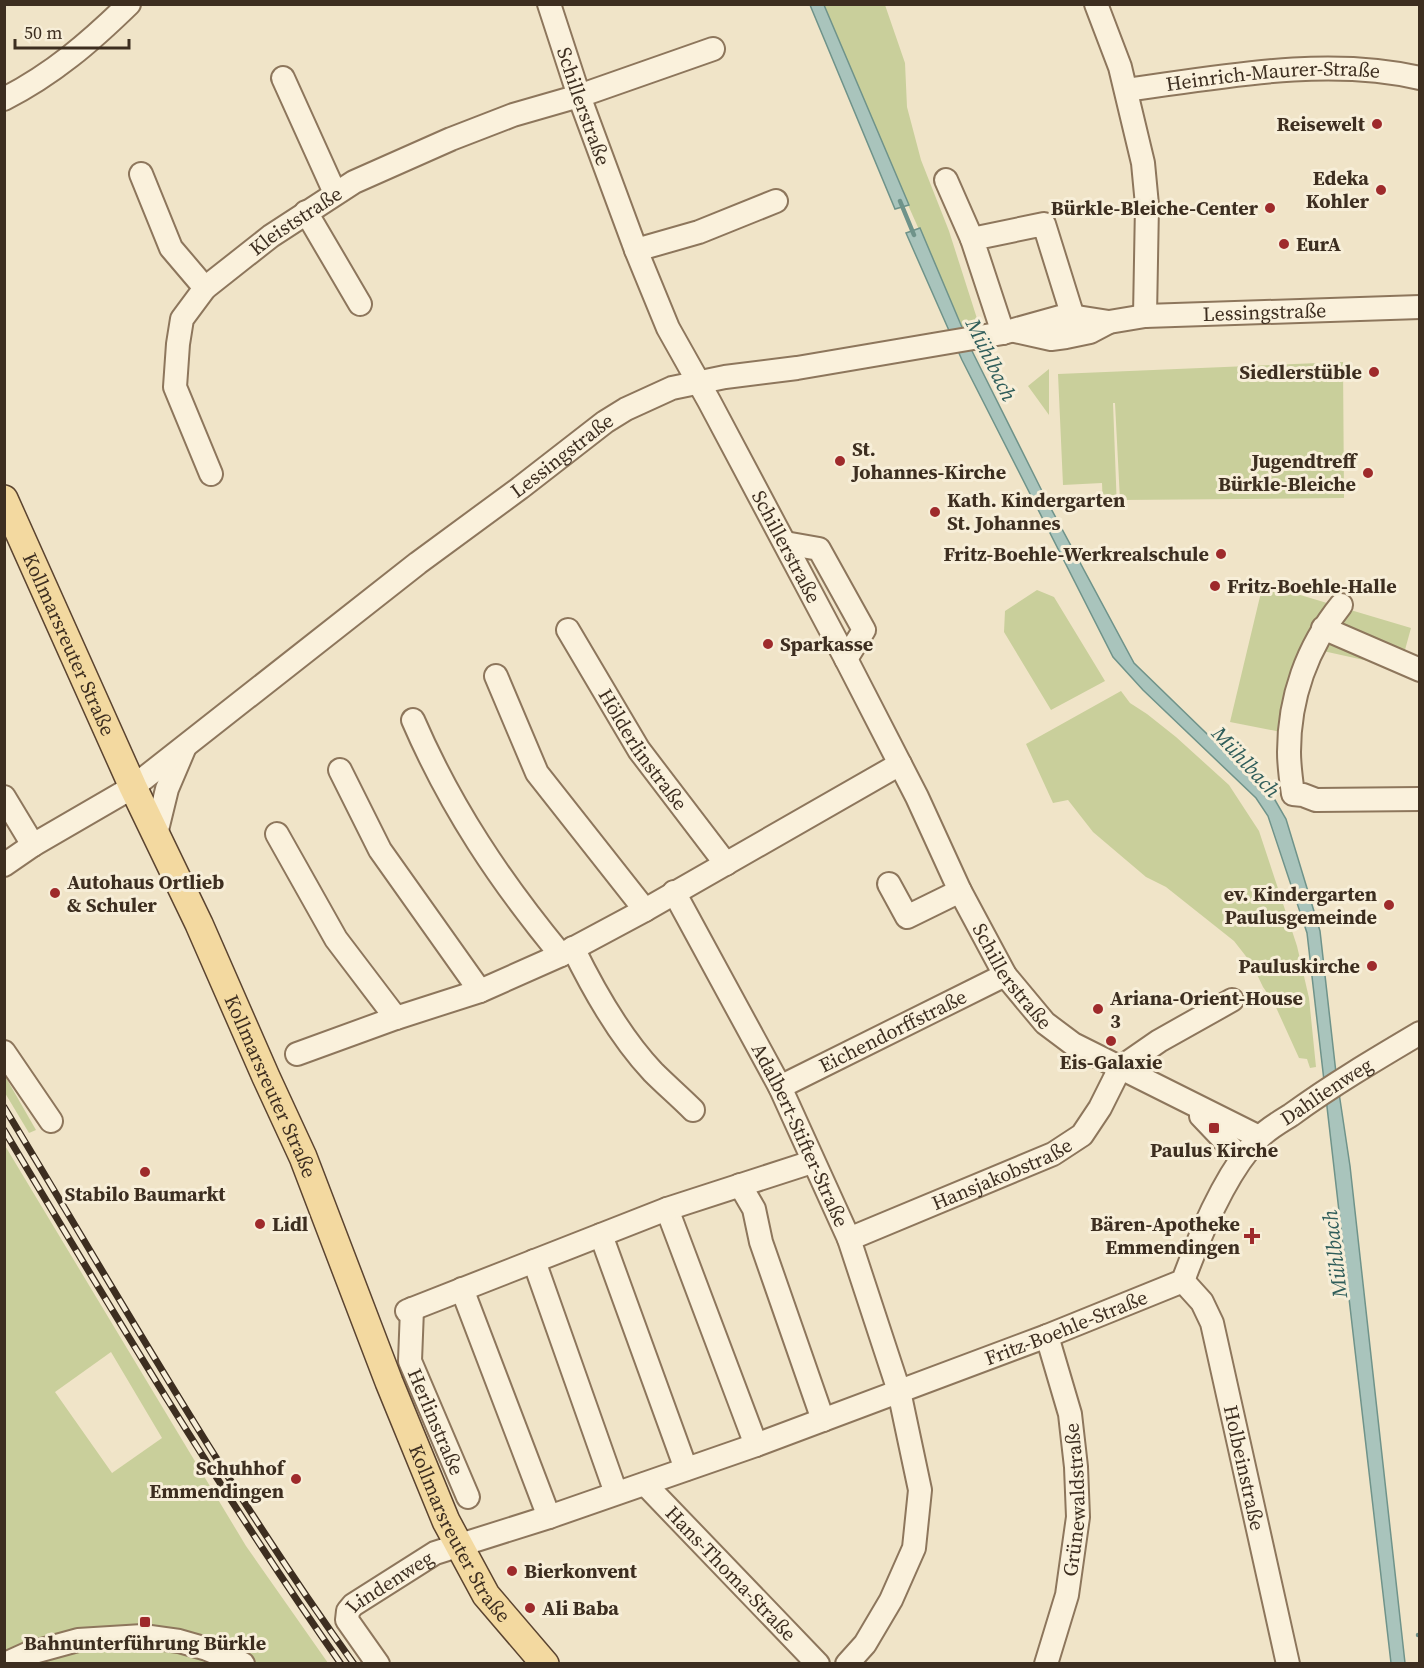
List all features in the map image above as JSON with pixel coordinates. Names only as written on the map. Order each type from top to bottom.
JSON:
[{"type":"main road","name":"Kollmarsreuter Straße","points":[[4,499],[303,1157],[389,1382],[458,1545],[486,1595],[545,1664]]},
{"type":"street","points":[[4,99],[37,82],[84,47],[129,4]]},
{"type":"street","name":"Schillerstraße","points":[[549,4],[579,96],[636,250],[668,328],[846,659],[900,764],[960,891],[1005,975],[1045,1023],[1073,1044],[1259,1137]]},
{"type":"street","points":[[1096,4],[1127,90],[1143,163],[1147,205],[1145,316]]},
{"type":"street","name":"Kleiststraße","points":[[211,474],[176,387],[177,344],[182,319],[205,288],[271,236],[354,182],[451,139],[513,115],[579,96],[713,49]]},
{"type":"street","name":"Heinrich-Maurer-Straße","points":[[1127,90],[1249,73],[1342,68],[1394,72],[1419,78]]},
{"type":"street","points":[[283,78],[335,193]]},
{"type":"street","points":[[141,174],[171,248],[205,288]]},
{"type":"street","points":[[946,180],[1008,332]]},
{"type":"street","points":[[636,250],[699,232],[776,201]]},
{"type":"street","points":[[306,212],[360,304]]},
{"type":"street","points":[[972,239],[1044,224],[1073,317]]},
{"type":"street","name":"Lessingstraße","points":[[4,865],[33,845],[133,787],[418,563],[605,422],[656,394],[699,382],[1008,332],[1046,320],[1073,317],[1109,322],[1145,316],[1419,307]]},
{"type":"street","name":"Lessingstraße","points":[[1008,332],[1051,339],[1090,332],[1109,322]]},
{"type":"street","points":[[1341,605],[1323,628],[1310,652],[1292,708],[1288,753],[1293,794],[1316,800],[1419,799]]},
{"type":"street","points":[[1323,628],[1419,670]]},
{"type":"street","name":"Hölderlinstraße","points":[[568,630],[639,750],[726,864]]},
{"type":"street","points":[[496,676],[537,773],[645,910]]},
{"type":"street","points":[[413,720],[432,765],[478,845],[525,910],[567,951],[588,979],[618,1027],[652,1070],[693,1110]]},
{"type":"street","name":"Lessingstraße","points":[[156,834],[167,789],[184,747]]},
{"type":"street","points":[[297,1054],[396,1018],[480,991],[567,951],[645,910],[900,764]]},
{"type":"street","points":[[340,770],[380,849],[480,991]]},
{"type":"street","points":[[4,797],[33,845]]},
{"type":"street","points":[[277,834],[336,939],[396,1018]]},
{"type":"street","points":[[890,884],[907,917],[960,891]]},
{"type":"street","name":"Adalbert-Stifter-Straße","points":[[674,892],[780,1087],[849,1239],[900,1391],[920,1490],[914,1548],[891,1600],[865,1644],[847,1664]]},
{"type":"street","name":"Eichendorffstraße","points":[[780,1087],[1005,975]]},
{"type":"street","points":[[1120,1068],[1159,1041],[1232,1000]]},
{"type":"street","name":"Dahlienweg","points":[[1241,1158],[1259,1137],[1331,1088],[1419,1033]]},
{"type":"street","points":[[4,1052],[51,1121]]},
{"type":"street","name":"Hansjakobstraße","points":[[849,1239],[1053,1154],[1082,1136],[1100,1108],[1120,1068]]},
{"type":"street","name":"Schillerstraße","points":[[1184,1100],[1241,1158]]},
{"type":"street","points":[[1183,1281],[1198,1240],[1241,1158]]},
{"type":"street","name":"Herlinstraße","points":[[468,1497],[410,1361],[409,1310],[667,1209],[813,1162]]},
{"type":"street","points":[[740,1185],[754,1209],[761,1242],[823,1420]]},
{"type":"street","points":[[667,1209],[756,1444]]},
{"type":"street","points":[[601,1234],[686,1469]]},
{"type":"street","points":[[534,1261],[616,1493]]},
{"type":"street","name":"Fritz-Boehle-Straße","points":[[458,1545],[549,1517],[823,1420],[1047,1336],[1183,1281]]},
{"type":"street","name":"Holbeinstraße","points":[[1183,1281],[1202,1302],[1212,1323],[1288,1664]]},
{"type":"street","points":[[462,1288],[549,1517]]},
{"type":"street","name":"Grünewaldstraße","points":[[1046,1664],[1067,1595],[1078,1517],[1076,1467],[1070,1414],[1047,1336]]},
{"type":"street","name":"Hans-Thoma-Straße","points":[[645,1484],[818,1664]]},
{"type":"street","name":"Lindenweg","points":[[378,1664],[347,1620],[348,1611],[353,1605],[435,1553],[458,1545]]},
{"type":"street","points":[[5,1664],[27,1654],[78,1640],[143,1636],[179,1641],[207,1649],[243,1664]]},
{"type":"green space","points":[[824,5],[885,5],[905,63],[907,107],[921,160],[949,231],[981,331],[966,335],[896,178]]},
{"type":"green space","points":[[1343,362],[1344,498],[1120,500],[1115,403],[1113,403],[1117,509],[1103,509],[1102,483],[1063,485],[1058,374]]},
{"type":"green space","points":[[1049,369],[1049,415],[1028,386]]},
{"type":"green space","points":[[1263,584],[1411,628],[1400,668],[1314,649],[1286,733],[1230,722]]},
{"type":"green space","points":[[1037,590],[1054,597],[1105,681],[1051,710],[1004,632],[1005,611]]},
{"type":"green space","points":[[1121,691],[1130,703],[1176,737],[1229,785],[1259,831],[1297,946],[1309,998],[1316,1067],[1310,1068],[1307,1059],[1299,1058],[1274,1003],[1252,964],[1234,941],[1166,887],[1146,877],[1093,832],[1068,800],[1053,803],[1026,744]]},
{"type":"green space","points":[[5,1076],[36,1130],[29,1133],[5,1093]]},
{"type":"green space","points":[[4,1144],[246,1546],[328,1663],[5,1663]],"holes":[[[111,1352],[162,1438],[112,1473],[55,1392]]]},
{"type":"water","points":[[810,5],[824,5],[909,205],[895,209]]},
{"type":"water","points":[[920,228],[972,351],[1048,503],[1134,663],[1275,800],[1286,819],[1320,931],[1336,1073],[1350,1166],[1405,1663],[1391,1663],[1307,933],[1268,816],[1256,798],[1143,690],[1113,657],[962,360],[906,233]]},
{"type":"waterway","name":"Mühlbach","points":[[900,201],[914,235]]},
{"type":"railway","points":[[4,1107],[217,1459],[307,1597],[354,1664]]},
{"type":"railway","points":[[4,1130],[210,1467],[341,1664]]},
{"type":"place","name":"Reisewelt","points":[[1377,124]]},
{"type":"place","name":"Edeka Kohler","points":[[1381,190]]},
{"type":"place","name":"Bürkle-Bleiche-Center","points":[[1270,208]]},
{"type":"place","name":"EurA","points":[[1284,244]]},
{"type":"place","name":"Siedlerstüble","points":[[1374,372]]},
{"type":"place","name":"St. Johannes-Kirche","points":[[840,461]]},
{"type":"place","name":"Jugendtreff Bürkle-Bleiche","points":[[1368,473]]},
{"type":"place","name":"Kath. Kindergarten St. Johannes","points":[[935,512]]},
{"type":"place","name":"Fritz-Boehle-Werkrealschule","points":[[1221,554]]},
{"type":"place","name":"Fritz-Boehle-Halle","points":[[1215,586]]},
{"type":"place","name":"Sparkasse","points":[[768,644]]},
{"type":"place","name":"Autohaus Ortlieb & Schuler","points":[[55,893]]},
{"type":"place","name":"ev. Kindergarten Paulusgemeinde","points":[[1389,905]]},
{"type":"place","name":"Pauluskirche","points":[[1372,966]]},
{"type":"place","name":"Ariana-Orient-House 3","points":[[1098,1009]]},
{"type":"place","name":"Eis-Galaxie","points":[[1111,1041]]},
{"type":"place","name":"Paulus Kirche","points":[[1214,1128]]},
{"type":"place","name":"Stabilo Baumarkt","points":[[145,1172]]},
{"type":"place","name":"Lidl","points":[[260,1224]]},
{"type":"place","name":"Bären-Apotheke Emmendingen","points":[[1252,1236]]},
{"type":"place","name":"Schuhhof Emmendingen","points":[[296,1479]]},
{"type":"place","name":"Bierkonvent","points":[[512,1571]]},
{"type":"place","name":"Ali Baba","points":[[530,1608]]},
{"type":"place","name":"Bahnunterführung Bürkle","points":[[145,1622]]}]
